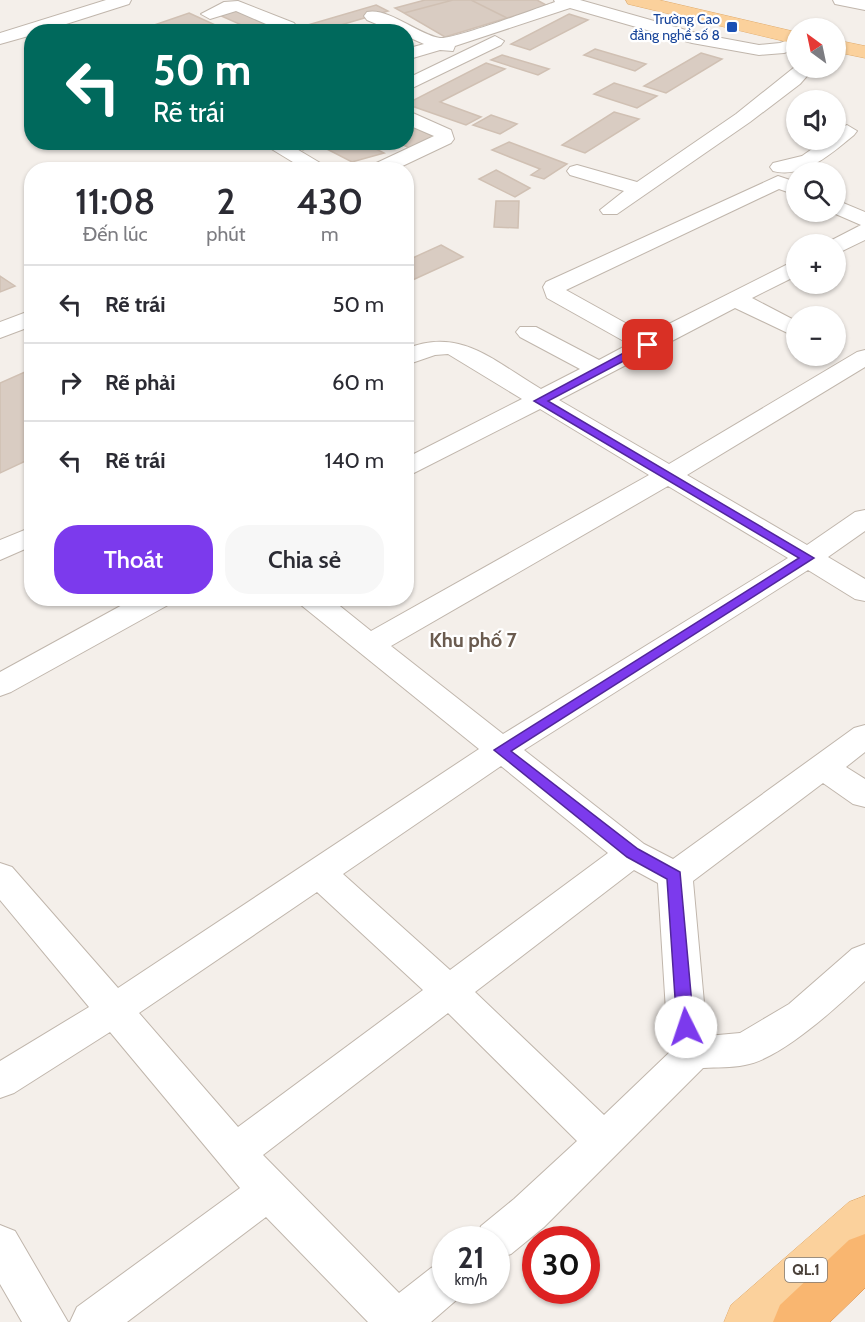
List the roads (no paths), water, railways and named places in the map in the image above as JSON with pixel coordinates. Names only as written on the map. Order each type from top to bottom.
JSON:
[{"type":"highway","name":"QL.1","points":[[797,1322],[865,1256]]},
{"type":"main road","points":[[635,0],[786,38]]},
{"type":"main road","points":[[846,48],[865,52]]},
{"type":"main road","name":"QL.1","points":[[748,1322],[865,1217]]},
{"type":"street","points":[[47,24],[123,0]]},
{"type":"street","points":[[841,0],[865,5]]},
{"type":"street","points":[[414,52],[532,16],[564,1],[698,39],[759,50],[786,47]]},
{"type":"street","points":[[229,23],[210,14],[230,6],[238,6],[281,24]]},
{"type":"street","points":[[373,16],[392,24]]},
{"type":"street","points":[[414,82],[518,29],[532,16]]},
{"type":"street","points":[[0,39],[24,31]]},
{"type":"street","points":[[414,33],[468,55]]},
{"type":"street","points":[[610,210],[796,78]]},
{"type":"street","points":[[394,162],[444,139],[444,134],[414,120]]},
{"type":"street","points":[[648,345],[555,293],[554,287],[811,161],[848,131]]},
{"type":"street","points":[[284,150],[307,162]]},
{"type":"street","points":[[577,171],[641,189]]},
{"type":"street","points":[[846,211],[865,220]]},
{"type":"street","points":[[846,241],[865,231]]},
{"type":"street","points":[[414,465],[786,272]]},
{"type":"street","points":[[736,299],[786,325]]},
{"type":"street","points":[[0,331],[24,320]]},
{"type":"street","points":[[528,332],[600,370]]},
{"type":"street","points":[[414,354],[428,348],[444,345],[456,349],[865,592]]},
{"type":"street","points":[[369,645],[669,475],[856,359]]},
{"type":"street","points":[[0,1081],[115,1010],[501,750],[808,558],[865,518]]},
{"type":"street","points":[[0,551],[24,539]]},
{"type":"street","points":[[0,685],[143,606]]},
{"type":"street","points":[[321,606],[632,853],[675,876]]},
{"type":"street","points":[[675,876],[825,768],[865,736]]},
{"type":"street","points":[[825,768],[865,795]]},
{"type":"street","points":[[236,1152],[632,853]]},
{"type":"street","points":[[319,873],[449,992],[604,1141]]},
{"type":"street","points":[[0,876],[268,1191],[398,1322],[432,1294]]},
{"type":"street","points":[[675,876],[686,1027],[693,1053]]},
{"type":"street","points":[[510,1227],[604,1141],[693,1053],[746,1049],[802,1015],[865,959]]},
{"type":"street","points":[[92,1322],[268,1191]]},
{"type":"street","points":[[0,1245],[46,1322]]},
{"type":"place","name":"Trường Cao đẳng nghề số 8","points":[[732,27]]},
{"type":"district","name":"Khu phố 7","points":[[473,640]]}]
